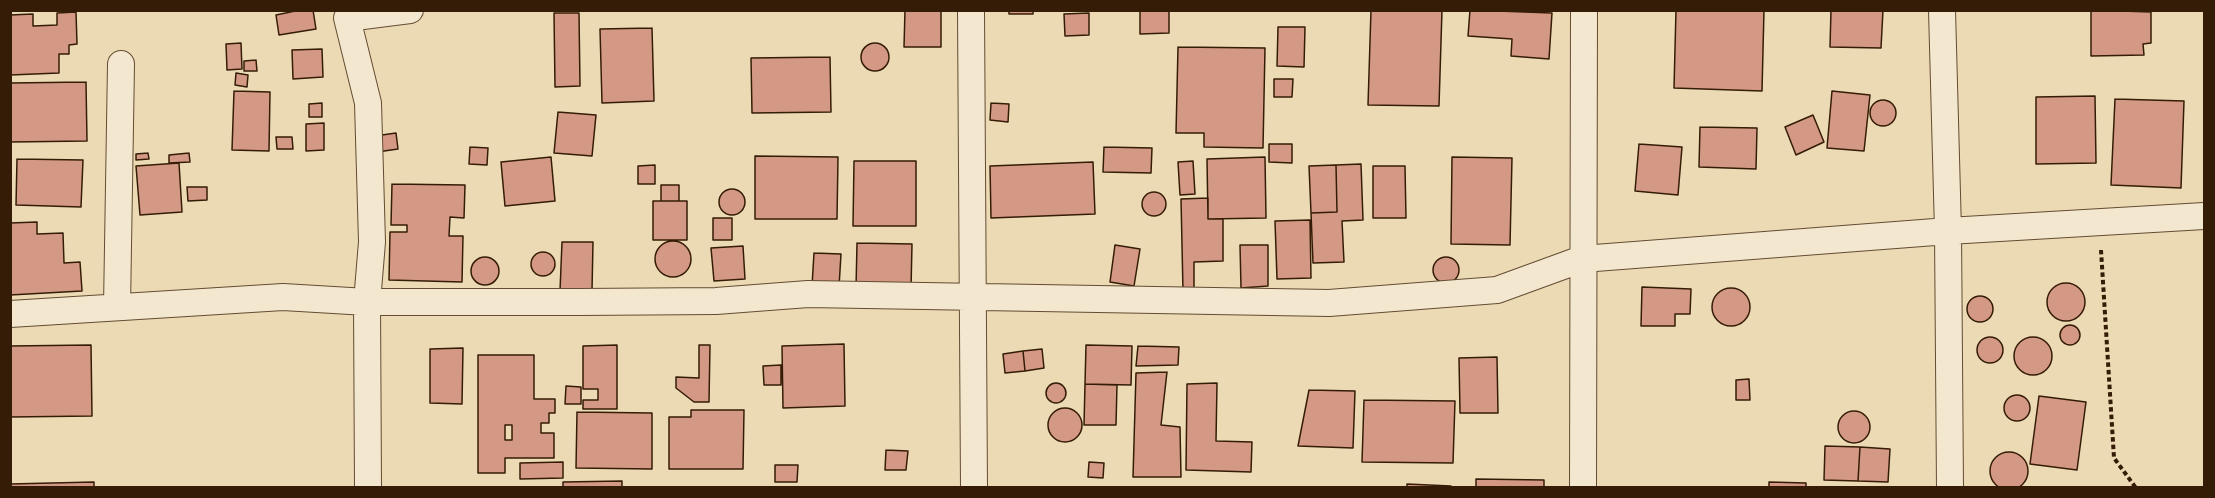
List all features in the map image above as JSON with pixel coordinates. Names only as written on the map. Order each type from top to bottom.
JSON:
[{"type":"street","points":[[368,488],[368,302],[372,242],[368,103],[347,18],[410,10]]},
{"type":"street","points":[[971,10],[974,488]]},
{"type":"street","points":[[1583,488],[1584,10]]},
{"type":"street","points":[[1942,10],[1948,231],[1950,488]]},
{"type":"street","points":[[117,307],[120,64]]},
{"type":"street","points":[[10,314],[283,297],[368,302],[716,302],[808,294],[1329,303],[1497,290],[1582,259],[1948,231],[2205,216]]},
{"type":"path","points":[[2099,222],[2114,458],[2136,488]]},
{"type":"building","points":[[313,10],[316,29],[279,35],[276,15]]},
{"type":"building","points":[[905,10],[941,10],[941,47],[904,47]]},
{"type":"building","points":[[1009,10],[1033,10],[1033,14],[1009,14]]},
{"type":"building","points":[[1140,10],[1169,10],[1169,33],[1140,34]]},
{"type":"building","points":[[1371,10],[1442,10],[1439,106],[1368,105]]},
{"type":"building","points":[[1470,10],[1552,13],[1549,59],[1511,56],[1512,39],[1468,36]]},
{"type":"building","points":[[1676,10],[1764,10],[1762,91],[1674,88]]},
{"type":"building","points":[[1831,10],[1883,10],[1881,48],[1830,47]]},
{"type":"building","points":[[2091,10],[2151,12],[2151,43],[2143,44],[2144,55],[2091,56]]},
{"type":"building","points":[[76,12],[77,44],[69,45],[69,54],[59,54],[59,73],[10,75],[10,15],[33,14],[33,26],[57,25],[57,13]]},
{"type":"building","points":[[554,13],[579,13],[580,86],[555,87]]},
{"type":"building","points":[[1089,13],[1089,35],[1065,36],[1064,14]]},
{"type":"building","points":[[1278,27],[1305,27],[1304,67],[1277,66]]},
{"type":"building","points":[[652,28],[654,101],[602,103],[600,29]]},
{"type":"building","points":[[241,43],[242,69],[227,70],[226,44]]},
{"type":"building","points":[[875,43],[885,47],[889,57],[885,67],[875,71],[865,67],[861,57],[865,47]]},
{"type":"building","points":[[1178,47],[1265,48],[1263,148],[1204,147],[1204,133],[1176,133]]},
{"type":"building","points":[[322,49],[323,77],[293,79],[292,50]]},
{"type":"building","points":[[830,57],[831,112],[752,113],[751,58]]},
{"type":"building","points":[[256,60],[257,71],[244,71],[244,61]]},
{"type":"building","points":[[236,73],[248,75],[247,87],[235,85]]},
{"type":"building","points":[[1274,79],[1293,79],[1292,97],[1274,97]]},
{"type":"building","points":[[86,82],[87,141],[10,142],[10,83]]},
{"type":"building","points":[[234,91],[270,92],[269,151],[232,150]]},
{"type":"building","points":[[1832,91],[1870,95],[1864,151],[1827,148]]},
{"type":"building","points":[[2095,96],[2096,163],[2036,164],[2036,97]]},
{"type":"building","points":[[2115,99],[2184,101],[2181,188],[2111,185]]},
{"type":"building","points":[[1883,100],[1892,104],[1896,113],[1892,122],[1883,126],[1874,122],[1870,113],[1874,104]]},
{"type":"building","points":[[322,103],[322,117],[309,117],[309,104]]},
{"type":"building","points":[[991,103],[1009,104],[1008,122],[990,120]]},
{"type":"building","points":[[558,112],[596,115],[592,156],[554,153]]},
{"type":"building","points":[[1813,115],[1824,142],[1796,155],[1785,127]]},
{"type":"building","points":[[324,123],[324,150],[306,151],[306,124]]},
{"type":"building","points":[[1700,127],[1757,128],[1756,169],[1699,167]]},
{"type":"building","points":[[396,133],[398,149],[377,152],[375,136]]},
{"type":"building","points":[[276,137],[292,137],[293,149],[277,149]]},
{"type":"building","points":[[1269,144],[1292,144],[1292,163],[1269,162]]},
{"type":"building","points":[[1639,144],[1682,147],[1678,195],[1635,191]]},
{"type":"building","points":[[470,147],[488,148],[487,165],[469,164]]},
{"type":"building","points":[[1104,147],[1152,148],[1151,173],[1103,172]]},
{"type":"building","points":[[148,153],[149,159],[136,160],[136,154]]},
{"type":"building","points":[[189,153],[190,162],[169,163],[169,155]]},
{"type":"building","points":[[755,156],[838,157],[837,219],[755,219]]},
{"type":"building","points":[[551,157],[555,201],[505,206],[501,162]]},
{"type":"building","points":[[1265,157],[1266,218],[1208,219],[1207,159]]},
{"type":"building","points":[[1452,157],[1512,158],[1510,245],[1451,244]]},
{"type":"building","points":[[17,159],[83,160],[81,207],[16,205]]},
{"type":"building","points":[[854,161],[916,161],[916,226],[853,226]]},
{"type":"building","points":[[1193,161],[1195,194],[1180,195],[1178,162]]},
{"type":"building","points":[[1093,162],[1095,214],[991,218],[990,166]]},
{"type":"building","points":[[179,163],[182,212],[140,215],[136,166]]},
{"type":"building","points":[[1361,164],[1363,220],[1342,221],[1344,262],[1313,263],[1311,213],[1337,212],[1336,165]]},
{"type":"building","points":[[655,165],[655,184],[638,184],[638,166]]},
{"type":"building","points":[[1336,165],[1337,212],[1311,213],[1309,166]]},
{"type":"building","points":[[1373,166],[1405,166],[1406,218],[1373,218]]},
{"type":"building","points":[[392,184],[465,185],[464,218],[450,217],[449,236],[463,236],[462,282],[389,280],[390,232],[407,232],[407,225],[391,225]]},
{"type":"building","points":[[661,185],[679,185],[679,201],[661,201]]},
{"type":"building","points":[[187,187],[207,187],[207,200],[188,201]]},
{"type":"building","points":[[732,189],[741,193],[745,202],[741,211],[732,215],[723,211],[719,202],[723,193]]},
{"type":"building","points":[[1154,192],[1162,196],[1166,204],[1162,212],[1154,216],[1146,212],[1142,204],[1146,196]]},
{"type":"building","points":[[1208,198],[1208,219],[1223,219],[1223,261],[1194,262],[1194,291],[1183,291],[1181,199]]},
{"type":"building","points":[[653,201],[687,201],[687,240],[653,240]]},
{"type":"building","points":[[713,218],[732,218],[732,240],[713,240]]},
{"type":"building","points":[[1310,220],[1311,278],[1277,279],[1275,221]]},
{"type":"building","points":[[37,222],[37,234],[63,233],[64,263],[80,262],[82,291],[10,295],[10,223]]},
{"type":"building","points":[[673,241],[686,246],[691,259],[686,272],[673,277],[660,272],[655,259],[660,246]]},
{"type":"building","points":[[562,242],[593,242],[592,291],[560,291]]},
{"type":"building","points":[[857,243],[912,244],[911,289],[856,288]]},
{"type":"building","points":[[1115,245],[1140,249],[1134,286],[1110,282]]},
{"type":"building","points":[[1240,245],[1268,245],[1268,286],[1241,288]]},
{"type":"building","points":[[743,246],[745,279],[714,281],[711,248]]},
{"type":"building","points":[[543,252],[552,255],[555,264],[552,273],[543,276],[534,273],[531,264],[534,255]]},
{"type":"building","points":[[814,253],[841,254],[839,287],[812,286]]},
{"type":"building","points":[[485,257],[495,261],[499,271],[495,281],[485,285],[475,281],[471,271],[475,261]]},
{"type":"building","points":[[1446,257],[1455,261],[1459,270],[1455,279],[1446,283],[1437,279],[1433,270],[1437,261]]},
{"type":"building","points":[[2066,283],[2080,288],[2085,302],[2080,316],[2066,321],[2052,316],[2047,302],[2052,288]]},
{"type":"building","points":[[1642,287],[1691,289],[1690,314],[1675,314],[1675,326],[1641,326]]},
{"type":"building","points":[[1731,288],[1745,293],[1750,307],[1745,321],[1731,326],[1717,321],[1712,307],[1717,293]]},
{"type":"building","points":[[1980,296],[1989,300],[1993,309],[1989,318],[1980,322],[1971,318],[1967,309],[1971,300]]},
{"type":"building","points":[[2066,325],[2074,325],[2080,331],[2080,339],[2074,345],[2066,345],[2060,339],[2060,331]]},
{"type":"building","points":[[1990,337],[1999,341],[2003,350],[1999,359],[1990,363],[1981,359],[1977,350],[1981,341]]},
{"type":"building","points":[[2033,337],[2047,342],[2052,356],[2047,370],[2033,375],[2019,370],[2014,356],[2019,342]]},
{"type":"building","points":[[844,344],[845,406],[783,408],[782,346]]},
{"type":"building","points":[[91,345],[92,416],[10,417],[10,346]]},
{"type":"building","points":[[617,345],[617,409],[583,409],[583,400],[598,400],[598,389],[583,389],[583,346]]},
{"type":"building","points":[[699,345],[710,345],[709,402],[694,402],[676,388],[676,377],[699,378]]},
{"type":"building","points":[[1086,345],[1132,346],[1131,385],[1085,384]]},
{"type":"building","points":[[1138,346],[1179,347],[1178,365],[1136,366]]},
{"type":"building","points":[[463,348],[462,404],[430,403],[430,349]]},
{"type":"building","points":[[1042,349],[1044,368],[1025,371],[1023,351]]},
{"type":"building","points":[[1023,351],[1025,371],[1005,373],[1003,354]]},
{"type":"building","points":[[478,355],[534,355],[534,399],[555,399],[555,413],[549,413],[549,423],[541,423],[541,433],[554,433],[554,458],[505,458],[505,473],[478,473]],"holes":[[[505,425],[512,425],[512,440],[505,440]]]},
{"type":"building","points":[[1497,357],[1498,413],[1460,413],[1459,358]]},
{"type":"building","points":[[781,365],[781,385],[764,385],[763,366]]},
{"type":"building","points":[[1167,372],[1161,425],[1180,427],[1181,477],[1133,477],[1136,373]]},
{"type":"building","points":[[1749,379],[1750,400],[1736,400],[1736,380]]},
{"type":"building","points":[[1056,383],[1063,386],[1066,393],[1063,400],[1056,403],[1049,400],[1046,393],[1049,386]]},
{"type":"building","points":[[1217,383],[1216,441],[1252,442],[1251,472],[1186,470],[1187,384]]},
{"type":"building","points":[[1085,384],[1117,385],[1116,425],[1084,425]]},
{"type":"building","points":[[566,386],[581,387],[581,404],[565,404]]},
{"type":"building","points":[[1309,390],[1355,391],[1353,448],[1298,446]]},
{"type":"building","points":[[2017,395],[2026,399],[2030,408],[2026,417],[2017,421],[2008,417],[2004,408],[2008,399]]},
{"type":"building","points":[[2039,396],[2086,402],[2077,470],[2030,464]]},
{"type":"building","points":[[1364,400],[1455,401],[1453,463],[1362,462]]},
{"type":"building","points":[[1065,408],[1077,413],[1082,425],[1077,437],[1065,442],[1053,437],[1048,425],[1053,413]]},
{"type":"building","points":[[691,410],[744,410],[743,469],[669,469],[669,417],[691,417]]},
{"type":"building","points":[[1854,411],[1865,416],[1870,427],[1865,438],[1854,443],[1843,438],[1838,427],[1843,416]]},
{"type":"building","points":[[577,412],[652,413],[652,469],[576,468]]},
{"type":"building","points":[[1825,446],[1860,447],[1858,481],[1824,480]]},
{"type":"building","points":[[1860,447],[1890,449],[1888,482],[1858,481]]},
{"type":"building","points":[[886,450],[908,451],[906,470],[885,470]]},
{"type":"building","points":[[2009,452],[2016,453],[2022,458],[2027,464],[2027,478],[2022,484],[2016,489],[2009,490],[2002,489],[1996,484],[1991,478],[1990,471],[1991,464],[1996,458],[2002,453]]},
{"type":"building","points":[[563,462],[563,478],[520,479],[520,463]]},
{"type":"building","points":[[1089,462],[1104,463],[1103,478],[1088,477]]},
{"type":"building","points":[[775,465],[798,465],[797,482],[775,482]]},
{"type":"building","points":[[1476,479],[1544,480],[1544,488],[1476,488]]},
{"type":"building","points":[[622,481],[622,488],[563,488],[563,482]]},
{"type":"building","points":[[94,482],[94,488],[10,488],[10,484]]},
{"type":"building","points":[[1769,482],[1806,483],[1806,488],[1769,488]]},
{"type":"building","points":[[1407,484],[1451,486],[1451,488],[1407,488]]}]
